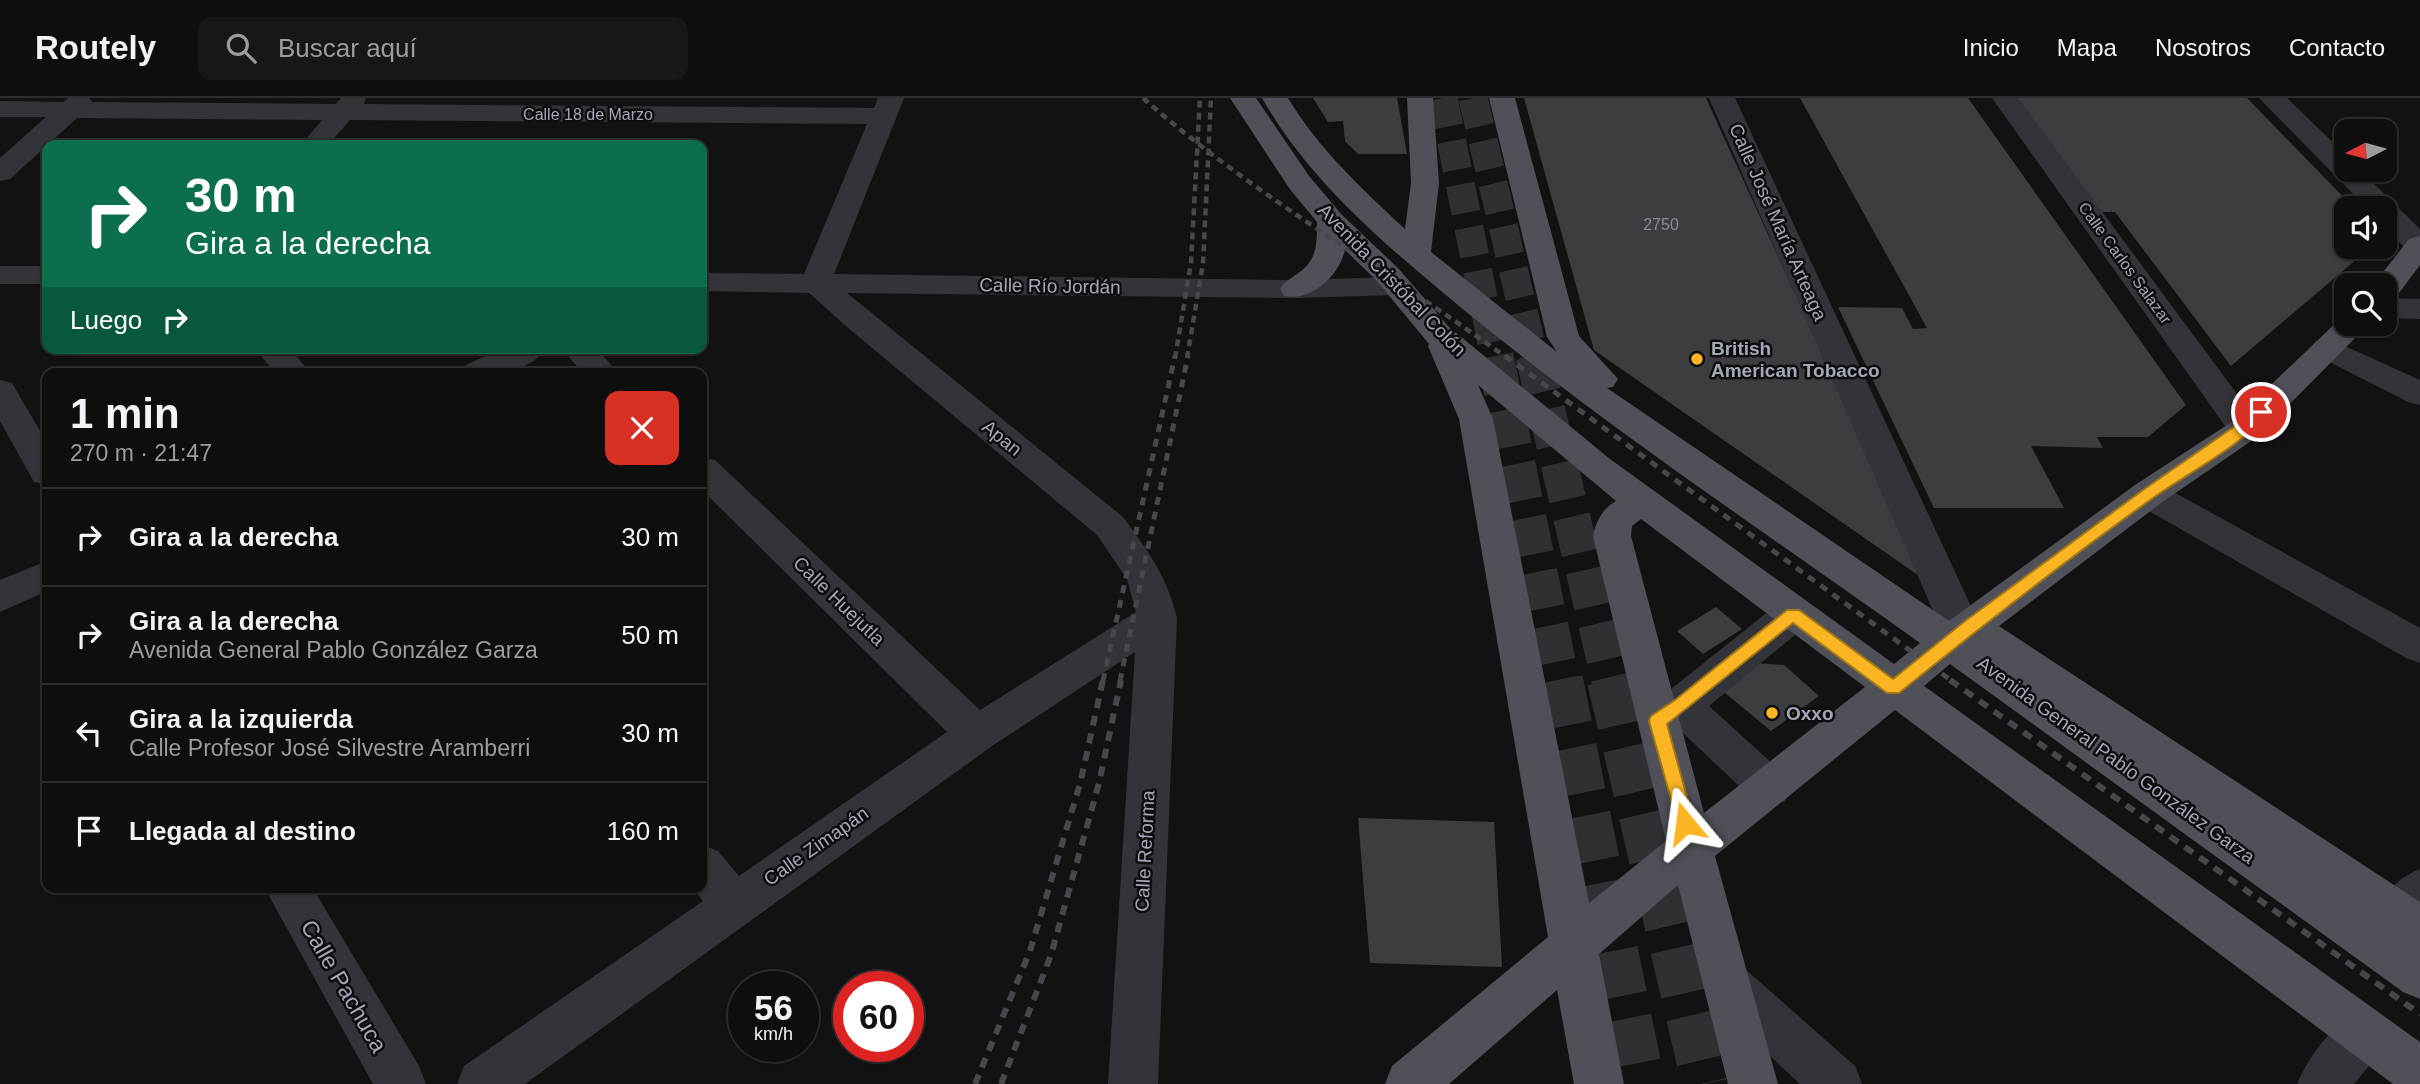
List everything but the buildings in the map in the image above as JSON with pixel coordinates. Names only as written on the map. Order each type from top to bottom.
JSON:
[{"type":"main road","name":"Avenida Cristóbal Colón","points":[[1243,98],[1416,255],[1569,378]]},
{"type":"main road","name":"Avenida Cristóbal Colón","points":[[1275,98],[1278,129],[1299,182],[1332,220],[1397,286],[1438,334],[1645,505]]},
{"type":"main road","points":[[1416,255],[1425,184],[1420,98]]},
{"type":"main road","points":[[1502,98],[1563,337],[1577,356],[1599,377],[1715,452],[1958,627]]},
{"type":"main road","points":[[1295,289],[1325,268],[1332,251],[1332,220]]},
{"type":"main road","points":[[2397,276],[2418,252]]},
{"type":"main road","points":[[1438,334],[1476,419],[1599,1084]]},
{"type":"main road","points":[[1410,1084],[1665,868],[1693,850],[1893,688],[1958,627],[2245,429],[2340,336]]},
{"type":"main road","name":"Avenida General Pablo González Garza","points":[[1569,378],[1958,627],[2403,919],[2420,976]]},
{"type":"main road","points":[[1753,1084],[1693,850],[1669,713],[1612,536],[1613,525],[1618,517],[1627,510],[1645,505],[2420,1073]]},
{"type":"street","name":"Calle José María Arteaga","points":[[1722,98],[1958,627]]},
{"type":"street","name":"Calle Carlos Salazar","points":[[2005,98],[2245,429]]},
{"type":"street","points":[[2272,98],[2370,196]]},
{"type":"street","points":[[0,173],[76,104]]},
{"type":"street","name":"Calle 18 de Marzo","points":[[0,109],[76,104],[348,105],[618,116],[887,107]]},
{"type":"street","points":[[318,140],[348,105]]},
{"type":"street","points":[[816,282],[887,107]]},
{"type":"street","points":[[2397,226],[2418,252]]},
{"type":"street","points":[[0,275],[42,275]]},
{"type":"street","name":"Calle Río Jordán","points":[[707,282],[1295,289],[1397,286]]},
{"type":"street","name":"Apan","points":[[816,282],[858,320],[1110,526],[1143,573],[1151,590],[1157,618]]},
{"type":"street","points":[[2397,308],[2420,309]]},
{"type":"street","points":[[2327,348],[2420,394]]},
{"type":"street","points":[[277,354],[289,368]]},
{"type":"street","points":[[488,368],[518,354]]},
{"type":"street","points":[[583,354],[597,368]]},
{"type":"street","points":[[0,390],[42,464]]},
{"type":"street","name":"Calle Huejutla","points":[[707,474],[977,734]]},
{"type":"street","points":[[2148,494],[2420,647]]},
{"type":"street","points":[[0,597],[42,577]]},
{"type":"street","points":[[1770,788],[1669,713],[1793,614]]},
{"type":"street","name":"Calle Zimapán","points":[[482,1084],[977,734],[1157,618]]},
{"type":"street","name":"Calle Reforma","points":[[1133,1084],[1157,618]]},
{"type":"street","points":[[707,871],[733,904]]},
{"type":"street","name":"Calle Pachuca","points":[[290,893],[401,1084]]},
{"type":"street","points":[[1728,985],[1837,1084]]},
{"type":"street","points":[[2322,1084],[2364,1033]]},
{"type":"tunnel","points":[[1443,98],[1495,358]]},
{"type":"tunnel","points":[[1473,98],[1534,358]]},
{"type":"tunnel","points":[[1495,356],[1561,681]]},
{"type":"tunnel","points":[[1534,356],[1610,681]]},
{"type":"tunnel","points":[[1560,680],[1642,1084]]},
{"type":"tunnel","points":[[1610,680],[1705,1084]]},
{"type":"railway","points":[[1143,98],[1198,143]]},
{"type":"railway","points":[[1198,143],[1200,98]]},
{"type":"railway","points":[[1208,151],[1211,98]]},
{"type":"railway","points":[[1175,358],[1191,263],[1198,143]]},
{"type":"railway","points":[[1198,143],[1208,151]]},
{"type":"railway","points":[[1187,358],[1203,264],[1208,151]]},
{"type":"railway","points":[[1208,151],[1276,201],[1507,358]]},
{"type":"railway","points":[[1103,681],[1175,356]]},
{"type":"railway","points":[[1120,681],[1188,356]]},
{"type":"railway","points":[[1505,356],[1952,681]]},
{"type":"railway","points":[[975,1084],[1030,951],[1080,784],[1103,680]]},
{"type":"railway","points":[[1001,1084],[1051,955],[1099,783],[1121,680]]},
{"type":"railway","points":[[1950,680],[2420,1014]]},
{"type":"place","name":"British American Tobacco","points":[[1697,359]]},
{"type":"place","name":"Oxxo","points":[[1772,713]]},
{"type":"route","points":[[1685,823],[1658,721],[1793,614],[1893,688],[1970,626],[2148,494],[2245,429],[2261,412]]}]
